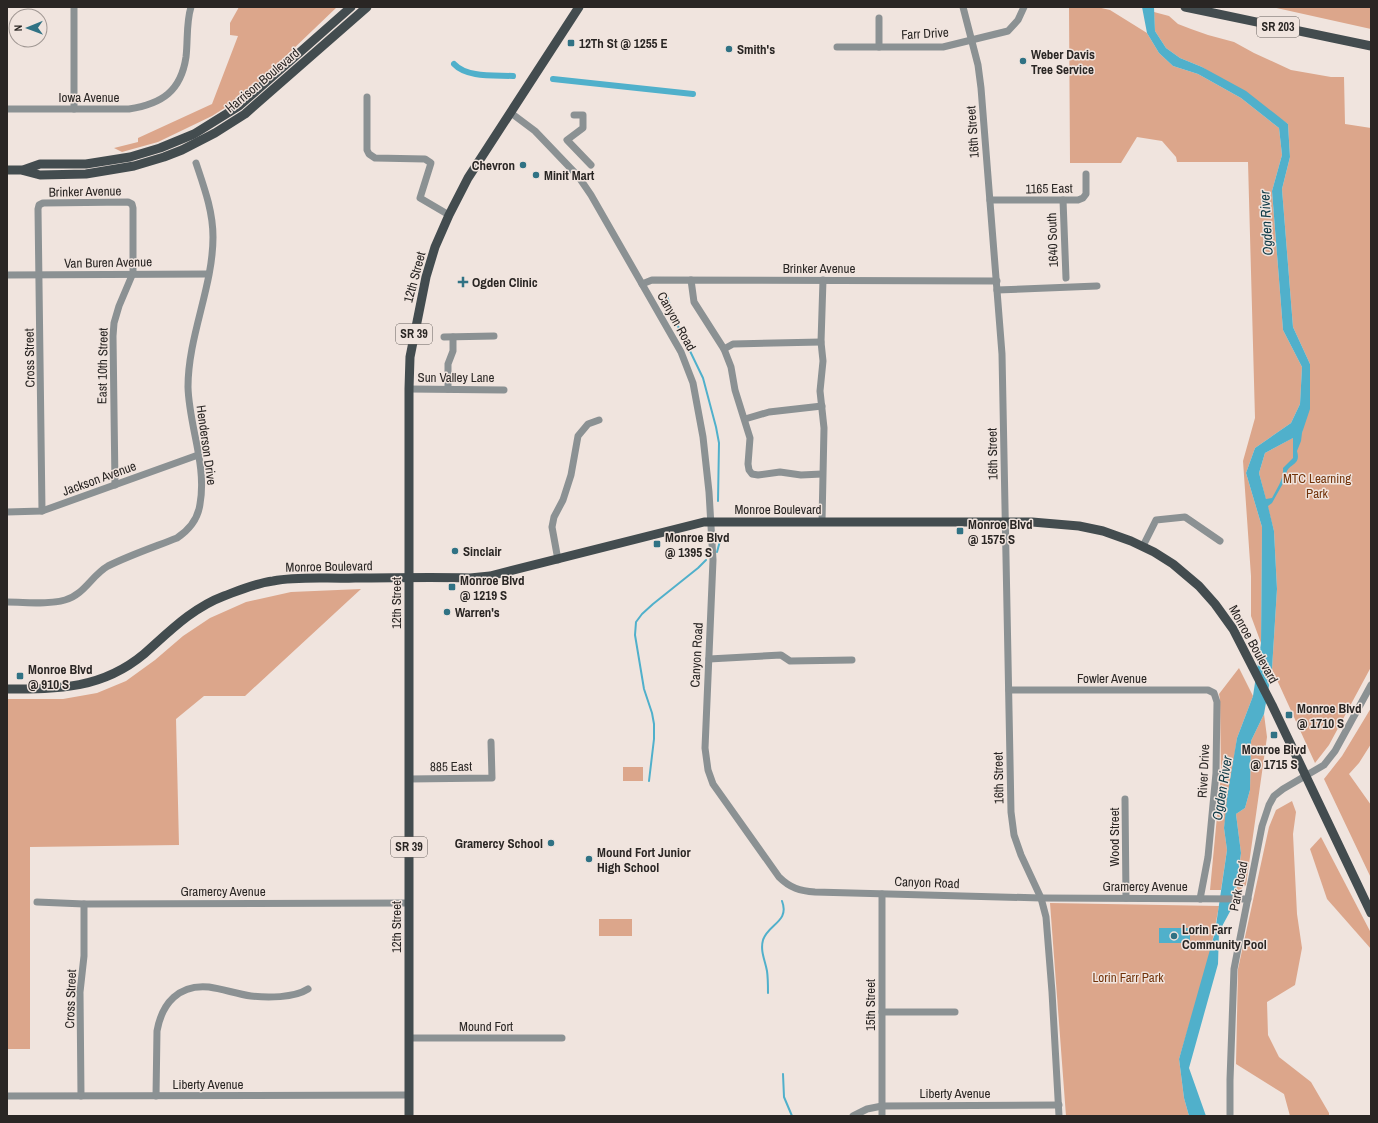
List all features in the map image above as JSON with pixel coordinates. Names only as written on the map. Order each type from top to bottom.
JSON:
[{"type":"main road","name":"Harrison Boulevard","points":[[21,170],[40,164],[86,164],[130,157],[160,148],[194,134],[239,106],[351,7]]},
{"type":"main road","name":"Harrison Boulevard","points":[[7,170],[21,170],[40,175],[86,174],[134,166],[182,150],[215,133],[245,114],[367,7]]},
{"type":"main road","name":"SR 39","points":[[511,113],[579,7]]},
{"type":"main road","name":"SR 203","points":[[1185,7],[1371,46]]},
{"type":"main road","name":"12th Street","points":[[410,1116],[410,357],[426,277],[435,248],[449,215],[468,178],[511,113]]},
{"type":"main road","name":"Monroe Boulevard","points":[[7,689],[59,689],[87,684],[104,678],[139,658],[173,627],[197,610],[222,596],[272,581],[292,578],[483,577],[558,560],[704,522],[1006,522],[1079,526],[1117,536],[1143,546],[1173,564],[1199,586],[1228,621],[1272,705],[1371,913]]},
{"type":"street","points":[[74,7],[74,109]]},
{"type":"street","name":"Iowa Avenue","points":[[7,109],[137,108],[154,103],[168,95],[178,82],[184,66],[188,18],[191,7]]},
{"type":"street","name":"16th Street","points":[[963,7],[978,66],[981,88],[1002,354],[1011,812],[1014,835],[1021,855],[1041,898]]},
{"type":"street","name":"Farr Drive","points":[[837,47],[943,46],[1008,31],[1018,20],[1024,7]]},
{"type":"street","points":[[879,18],[879,47]]},
{"type":"street","points":[[367,97],[368,154],[375,158],[425,159],[431,163],[420,198],[449,215]]},
{"type":"street","name":"Canyon Road","points":[[511,113],[535,131],[578,176],[592,195],[681,352],[694,383],[703,437],[713,560],[705,748],[706,761],[710,777],[720,795],[785,883],[805,892],[1041,898]]},
{"type":"street","points":[[574,115],[583,115],[583,128],[567,140],[590,165]]},
{"type":"street","name":"Henderson Drive","points":[[7,602],[52,602],[66,600],[76,595],[97,574],[108,566],[177,538],[186,532],[194,521],[200,506],[202,490],[201,474],[190,408],[188,387],[189,370],[212,254],[213,237],[211,216],[207,198],[196,163]]},
{"type":"street","name":"1165 East","points":[[990,200],[1078,200],[1085,196],[1086,174]]},
{"type":"street","name":"1640 South","points":[[1063,200],[1066,278]]},
{"type":"street","name":"Brinker Avenue","points":[[39,205],[43,203],[128,202],[132,204]]},
{"type":"street","name":"East 10th Street","points":[[115,485],[113,336],[114,323],[119,306],[133,274],[132,204]]},
{"type":"street","name":"Cross Street","points":[[39,205],[42,511]]},
{"type":"street","name":"Van Buren Avenue","points":[[7,275],[208,274]]},
{"type":"street","name":"Brinker Avenue","points":[[642,284],[652,280],[996,281]]},
{"type":"street","points":[[691,280],[694,302],[724,349],[732,367],[736,390],[750,438],[749,470],[752,474],[758,475],[780,472],[801,475],[822,474]]},
{"type":"street","points":[[822,522],[824,428],[820,391],[823,361],[821,342],[823,280]]},
{"type":"street","points":[[997,290],[1097,286]]},
{"type":"street","points":[[444,337],[494,336]]},
{"type":"street","points":[[448,389],[448,364],[453,351],[453,337]]},
{"type":"street","points":[[724,349],[733,344],[821,342]]},
{"type":"street","name":"Sun Valley Lane","points":[[409,389],[504,390]]},
{"type":"street","points":[[745,419],[769,412],[822,406]]},
{"type":"street","points":[[558,560],[552,527],[554,517],[565,494],[571,475],[578,436],[588,424],[599,420]]},
{"type":"street","name":"Jackson Avenue","points":[[7,512],[42,511],[198,455]]},
{"type":"street","points":[[1143,546],[1156,520],[1169,518],[1185,517],[1220,541]]},
{"type":"street","points":[[709,659],[781,655],[790,661],[852,660]]},
{"type":"street","points":[[1306,776],[1324,765],[1335,751],[1371,685]]},
{"type":"street","name":"Fowler Avenue","points":[[1009,690],[1208,690],[1214,692]]},
{"type":"street","name":"River Drive","points":[[1200,899],[1208,857],[1216,773],[1217,702],[1214,692]]},
{"type":"street","name":"885 East","points":[[409,779],[492,778],[491,742]]},
{"type":"street","name":"Park Road","points":[[1230,1116],[1234,969],[1262,826],[1268,805],[1274,796],[1306,776]]},
{"type":"street","name":"Wood Street","points":[[1125,799],[1126,898]]},
{"type":"street","name":"15th Street","points":[[882,894],[882,1116]]},
{"type":"street","points":[[1041,898],[1046,916],[1059,1116]]},
{"type":"street","name":"Gramercy Avenue","points":[[1041,898],[1248,899]]},
{"type":"street","name":"Gramercy Avenue","points":[[37,902],[84,904],[409,903]]},
{"type":"street","name":"Cross Street","points":[[81,1096],[80,992],[84,956],[84,904]]},
{"type":"street","points":[[156,1096],[158,1022],[168,1003],[179,993],[198,987],[209,987],[251,996],[277,996],[296,995],[308,989]]},
{"type":"street","points":[[882,1012],[955,1012]]},
{"type":"street","name":"Mound Fort","points":[[410,1038],[562,1038]]},
{"type":"street","name":"Liberty Avenue","points":[[7,1096],[410,1095]]},
{"type":"street","name":"Liberty Avenue","points":[[853,1116],[867,1109],[882,1106],[1058,1105]]},
{"type":"green space","points":[[239,7],[337,7],[245,95],[212,116],[158,142],[122,152],[114,148],[138,142],[138,138],[212,104],[238,36],[230,35],[230,23]]},
{"type":"green space","points":[[1069,7],[1097,7],[1110,10],[1147,33],[1159,53],[1173,66],[1198,74],[1241,98],[1279,128],[1282,155],[1272,191],[1283,330],[1302,367],[1300,404],[1291,423],[1255,448],[1246,473],[1262,527],[1261,643],[1251,616],[1251,576],[1243,461],[1255,418],[1248,162],[1177,162],[1176,157],[1162,141],[1137,137],[1121,163],[1070,163]]},
{"type":"green space","points":[[1272,7],[1371,7],[1371,29]]},
{"type":"green space","name":"MTC Learning Park","points":[[1154,12],[1169,16],[1178,24],[1191,29],[1234,42],[1291,70],[1331,77],[1344,77],[1345,124],[1371,128],[1371,667],[1329,745],[1315,763],[1272,669],[1277,589],[1274,531],[1259,473],[1265,453],[1302,433],[1310,364],[1293,327],[1282,189],[1290,157],[1288,124],[1202,67],[1180,58],[1166,48],[1155,31]]},
{"type":"green space","points":[[361,589],[245,696],[204,696],[176,719],[179,845],[30,847],[30,1049],[7,1049],[7,699],[63,699],[97,693],[126,681],[155,660],[183,636],[210,618],[246,602],[291,592]]},
{"type":"green space","points":[[1239,668],[1253,696],[1237,738],[1224,828],[1227,850],[1221,890],[1210,890],[1221,774],[1219,694]]},
{"type":"green space","points":[[1371,708],[1371,744],[1359,763],[1349,774],[1371,805],[1371,878],[1324,779],[1342,756]]},
{"type":"green space","points":[[1264,714],[1267,737],[1246,885],[1236,893],[1241,853],[1236,814],[1245,808],[1250,790],[1251,741]]},
{"type":"green space","points":[[623,767],[643,767],[643,781],[623,781]]},
{"type":"green space","points":[[1292,801],[1296,812],[1293,834],[1297,914],[1302,948],[1295,985],[1267,1002],[1268,1035],[1279,1057],[1311,1082],[1329,1113],[1329,1116],[1290,1116],[1284,1094],[1236,1064],[1238,969],[1269,827],[1276,810]]},
{"type":"green space","points":[[1321,837],[1371,933],[1371,949],[1327,899],[1310,849]]},
{"type":"green space","name":"Lorin Farr Park","points":[[1050,903],[1219,906],[1209,959],[1179,1059],[1184,1098],[1189,1116],[1066,1116]]},
{"type":"green space","points":[[599,919],[632,919],[632,936],[599,936]]},
{"type":"water","points":[[1142,7],[1154,7],[1155,31],[1166,48],[1180,58],[1202,67],[1246,91],[1288,124],[1290,157],[1282,189],[1293,327],[1310,364],[1310,409],[1297,451],[1297,460],[1288,469],[1286,478],[1272,503],[1268,506],[1274,531],[1277,589],[1272,669],[1264,714],[1251,741],[1250,790],[1245,808],[1236,814],[1241,853],[1234,904],[1219,932],[1218,964],[1189,1068],[1206,1116],[1189,1116],[1184,1098],[1179,1059],[1215,932],[1227,850],[1224,828],[1227,798],[1237,738],[1253,696],[1261,643],[1262,527],[1246,473],[1255,448],[1291,423],[1300,404],[1302,367],[1283,330],[1272,191],[1282,155],[1279,128],[1241,98],[1198,74],[1173,66],[1159,53],[1147,33]],"holes":[[[1293,438],[1293,458],[1283,468],[1281,480],[1272,498],[1266,499],[1259,473],[1265,453]]]},
{"type":"water","name":"Lorin Farr Community Pool","points":[[1159,928],[1190,928],[1190,943],[1159,943]]},
{"type":"waterway","points":[[454,64],[466,72],[474,74],[513,76]]},
{"type":"waterway","points":[[553,79],[693,94]]},
{"type":"waterway","points":[[666,293],[675,320],[703,378],[716,427],[719,443],[718,501]]},
{"type":"waterway","points":[[717,552],[720,541]]},
{"type":"waterway","points":[[649,781],[654,739],[654,724],[644,689],[635,635],[636,622],[653,604],[706,560]]},
{"type":"waterway","points":[[768,993],[767,974],[762,952],[762,944],[769,930],[783,914],[784,908],[782,901]]},
{"type":"waterway","points":[[783,1074],[784,1097],[792,1116]]},
{"type":"place","name":"12Th St @ 1255 E","points":[[571,43]]},
{"type":"place","name":"Smith's","points":[[729,49]]},
{"type":"place","name":"Weber Davis Tree Service","points":[[1023,61]]},
{"type":"place","name":"Chevron","points":[[523,165]]},
{"type":"place","name":"Minit Mart","points":[[536,175]]},
{"type":"place","name":"Ogden Clinic","points":[[463,282]]},
{"type":"place","name":"Monroe Blvd @ 1575 S","points":[[960,531]]},
{"type":"place","name":"Monroe Blvd @ 1395 S","points":[[657,544]]},
{"type":"place","name":"Sinclair","points":[[455,551]]},
{"type":"place","name":"Monroe Blvd @ 1219 S","points":[[452,587]]},
{"type":"place","name":"Warren's","points":[[447,612]]},
{"type":"place","name":"Monroe Blvd @ 910 S","points":[[20,676]]},
{"type":"place","name":"Monroe Blvd @ 1710 S","points":[[1289,715]]},
{"type":"place","name":"Monroe Blvd @ 1715 S","points":[[1274,735]]},
{"type":"place","name":"Gramercy School","points":[[551,843]]},
{"type":"place","name":"Mound Fort Junior High School","points":[[589,859]]},
{"type":"place","name":"Lorin Farr Community Pool","points":[[1174,936]]},
{"type":"water label","name":"Ogden River","points":[[1266,223]]},
{"type":"water label","name":"Ogden River","points":[[1222,788]]}]
